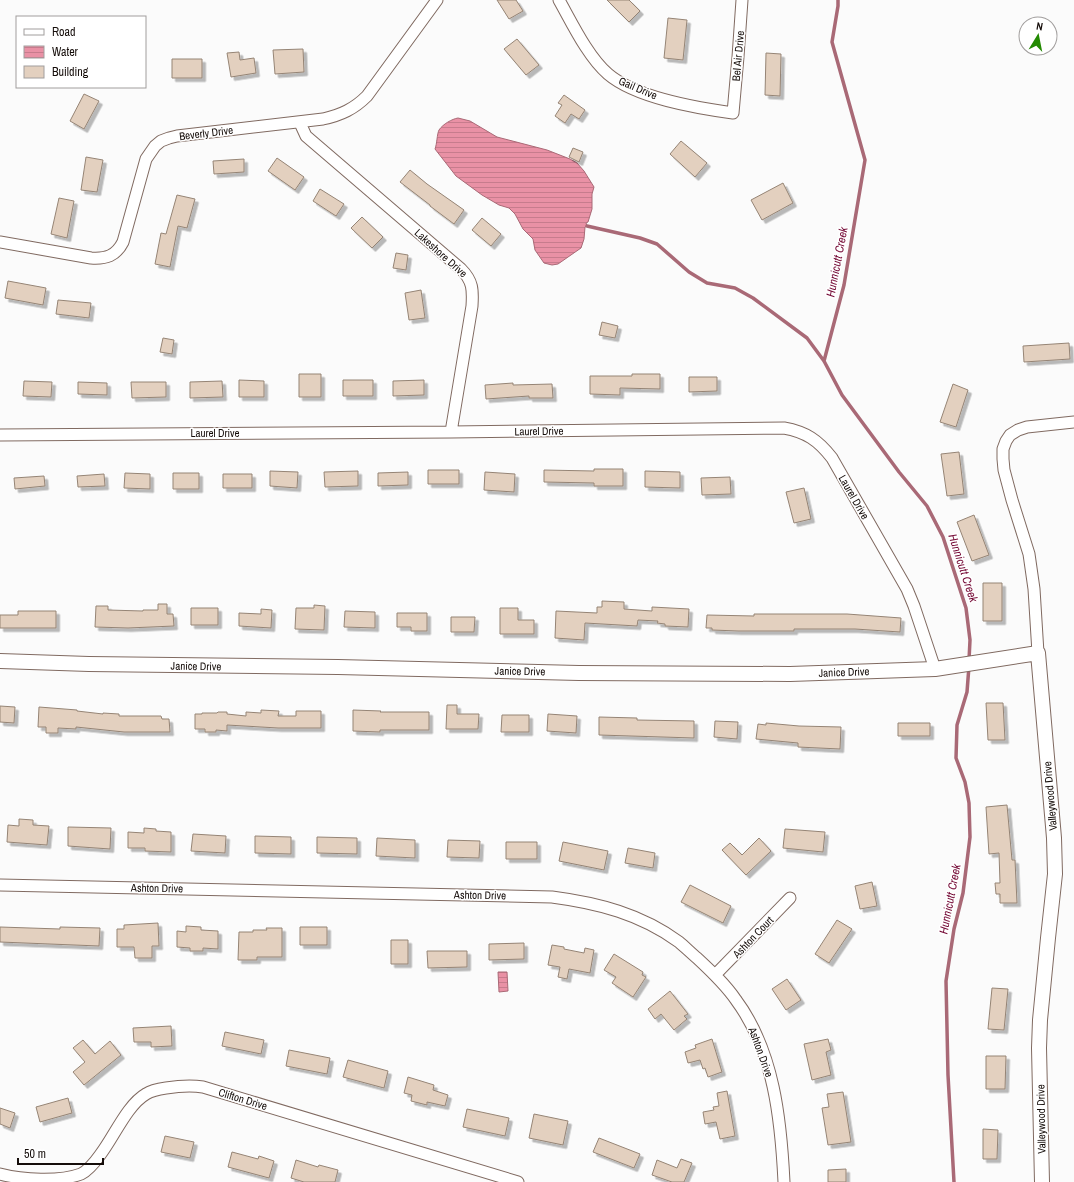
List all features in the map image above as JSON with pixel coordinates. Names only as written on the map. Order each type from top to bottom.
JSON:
[{"type":"street","name":"Beverly Drive","points":[[0,242],[97,259],[109,257],[118,251],[123,242],[146,159],[154,146],[161,141],[178,136],[300,123],[336,116],[348,111],[368,96],[437,0]]},
{"type":"street","name":"Gail Drive","points":[[559,0],[587,48],[597,62],[608,74],[623,84],[642,92],[695,107],[733,113]]},
{"type":"street","name":"Bel Air Drive","points":[[733,113],[742,0]]},
{"type":"street","name":"Lakeshore Drive","points":[[300,123],[306,136],[461,269],[470,280],[473,296],[472,306],[451,432]]},
{"type":"street","name":"Valleywood Drive","points":[[1042,1182],[1040,1020],[1055,869],[1054,838],[1034,589],[1029,554],[1012,500],[1004,470],[1003,459],[1006,441],[1010,434],[1027,427],[1074,422]]},
{"type":"street","name":"Laurel Drive","points":[[0,435],[794,429],[805,433],[820,445],[832,458],[908,589],[935,669]]},
{"type":"street","name":"Janice Drive","points":[[0,661],[89,664],[338,667],[616,673],[782,674],[935,669],[1038,653]]},
{"type":"street","name":"Ashton Drive","points":[[0,885],[527,896],[577,900],[616,909],[651,925],[679,943],[715,975],[737,1001],[754,1031],[772,1080],[783,1155],[784,1182]]},
{"type":"street","name":"Ashton Court","points":[[715,975],[790,898]]},
{"type":"street","name":"Clifton Drive","points":[[0,1174],[42,1181],[82,1178],[105,1149],[130,1109],[142,1096],[163,1088],[191,1085],[203,1087],[518,1182]]},
{"type":"water","points":[[458,118],[470,121],[497,137],[547,150],[577,163],[594,187],[592,194],[592,209],[588,222],[586,223],[587,226],[585,227],[584,239],[581,248],[558,264],[552,265],[544,263],[535,250],[533,239],[523,229],[515,214],[509,208],[499,205],[482,195],[456,176],[435,149],[439,130],[448,122]]},
{"type":"water","points":[[498,972],[507,972],[508,991],[499,992]]},
{"type":"building","points":[[497,0],[516,0],[523,11],[509,19]]},
{"type":"building","points":[[607,0],[629,0],[640,11],[629,22]]},
{"type":"building","points":[[668,18],[687,20],[683,60],[664,58]]},
{"type":"building","points":[[517,39],[539,65],[526,75],[504,49]]},
{"type":"building","points":[[303,49],[304,72],[275,74],[273,50]]},
{"type":"building","points":[[239,52],[240,60],[254,58],[256,73],[231,77],[227,53]]},
{"type":"building","points":[[766,53],[781,54],[780,96],[765,95]]},
{"type":"building","points":[[172,59],[202,59],[202,78],[172,78]]},
{"type":"building","points":[[84,94],[99,101],[84,129],[70,121]]},
{"type":"building","points":[[564,95],[585,110],[579,119],[571,114],[565,123],[555,116],[562,105],[558,103]]},
{"type":"building","points":[[681,141],[707,163],[695,177],[670,154]]},
{"type":"building","points":[[573,148],[583,152],[579,162],[569,157]]},
{"type":"building","points":[[86,157],[103,160],[97,192],[81,190]]},
{"type":"building","points":[[277,158],[304,177],[295,190],[268,171]]},
{"type":"building","points":[[244,159],[244,172],[214,174],[213,161]]},
{"type":"building","points":[[410,170],[464,210],[454,224],[400,182]]},
{"type":"building","points":[[783,183],[793,203],[762,220],[751,200]]},
{"type":"building","points":[[320,189],[344,204],[336,216],[313,201]]},
{"type":"building","points":[[177,195],[195,199],[187,228],[178,226],[170,267],[155,264],[161,233],[166,234]]},
{"type":"building","points":[[59,198],[74,201],[67,238],[51,234]]},
{"type":"building","points":[[362,217],[383,237],[372,248],[351,228]]},
{"type":"building","points":[[482,218],[501,234],[491,246],[472,230]]},
{"type":"building","points":[[396,253],[408,255],[406,270],[393,268]]},
{"type":"building","points":[[8,281],[46,288],[43,305],[5,298]]},
{"type":"building","points":[[421,290],[425,318],[409,320],[405,293]]},
{"type":"building","points":[[58,300],[91,303],[89,318],[56,314]]},
{"type":"building","points":[[602,322],[618,326],[615,338],[599,335]]},
{"type":"building","points":[[163,338],[174,340],[172,354],[160,352]]},
{"type":"building","points":[[1069,343],[1070,359],[1024,362],[1023,346]]},
{"type":"building","points":[[299,374],[321,374],[321,397],[299,397]]},
{"type":"building","points":[[632,374],[660,374],[660,389],[620,388],[620,395],[590,394],[590,376],[632,376]]},
{"type":"building","points":[[689,377],[717,377],[717,391],[689,392]]},
{"type":"building","points":[[239,380],[264,381],[264,397],[239,397]]},
{"type":"building","points":[[343,380],[373,380],[373,396],[343,396]]},
{"type":"building","points":[[424,380],[424,395],[393,396],[393,381]]},
{"type":"building","points":[[24,381],[52,382],[51,397],[23,396]]},
{"type":"building","points":[[222,381],[223,397],[190,398],[190,382]]},
{"type":"building","points":[[78,382],[107,383],[107,395],[78,394]]},
{"type":"building","points":[[131,382],[166,382],[166,397],[132,398]]},
{"type":"building","points":[[513,383],[513,385],[552,384],[553,398],[529,398],[529,396],[486,399],[485,385]]},
{"type":"building","points":[[953,384],[968,390],[956,427],[940,422]]},
{"type":"building","points":[[959,452],[964,494],[947,496],[941,454]]},
{"type":"building","points":[[594,469],[623,469],[623,486],[594,486],[594,483],[544,482],[544,470],[594,471]]},
{"type":"building","points":[[428,470],[459,470],[459,484],[428,484]]},
{"type":"building","points":[[270,471],[298,472],[297,488],[270,486]]},
{"type":"building","points":[[358,471],[358,486],[325,487],[324,472]]},
{"type":"building","points":[[645,471],[680,472],[680,488],[645,487]]},
{"type":"building","points":[[408,472],[408,485],[378,486],[378,473]]},
{"type":"building","points":[[485,472],[515,474],[514,492],[484,490]]},
{"type":"building","points":[[125,473],[150,474],[150,489],[124,488]]},
{"type":"building","points":[[173,473],[199,473],[199,489],[173,489]]},
{"type":"building","points":[[104,474],[105,486],[78,487],[77,476]]},
{"type":"building","points":[[223,474],[252,474],[252,488],[223,488]]},
{"type":"building","points":[[44,476],[45,486],[15,489],[14,478]]},
{"type":"building","points":[[730,477],[731,494],[702,495],[701,478]]},
{"type":"building","points":[[804,488],[811,519],[794,523],[786,492]]},
{"type":"building","points":[[974,515],[989,555],[972,561],[957,522]]},
{"type":"building","points":[[983,583],[1002,583],[1002,621],[983,621]]},
{"type":"building","points":[[602,601],[624,602],[624,609],[652,611],[652,607],[689,609],[688,627],[665,626],[665,624],[657,623],[658,621],[638,620],[637,626],[585,623],[584,640],[555,638],[556,611],[597,613],[597,607],[602,607]]},
{"type":"building","points":[[158,604],[167,604],[167,614],[173,614],[174,626],[128,628],[95,627],[96,606],[108,606],[108,610],[143,611],[158,610]]},
{"type":"building","points":[[314,605],[325,606],[324,630],[295,629],[296,608],[314,608]]},
{"type":"building","points":[[191,608],[218,608],[218,625],[191,625]]},
{"type":"building","points":[[500,608],[518,608],[518,620],[534,620],[534,634],[500,634]]},
{"type":"building","points":[[261,609],[272,610],[271,628],[239,626],[239,613],[261,614]]},
{"type":"building","points":[[18,611],[56,611],[56,628],[0,628],[0,615],[18,615]]},
{"type":"building","points":[[345,611],[375,612],[375,628],[344,627]]},
{"type":"building","points":[[397,613],[427,613],[427,631],[411,631],[411,627],[397,627]]},
{"type":"building","points":[[754,614],[847,614],[901,618],[900,632],[855,629],[738,631],[712,630],[712,628],[706,628],[707,615],[754,616]]},
{"type":"building","points":[[451,617],[475,617],[474,632],[451,632]]},
{"type":"building","points":[[986,703],[1003,703],[1005,740],[988,740]]},
{"type":"building","points":[[447,705],[457,705],[457,714],[479,714],[478,729],[446,729]]},
{"type":"building","points":[[0,706],[15,707],[14,723],[0,722]]},
{"type":"building","points":[[39,707],[103,714],[119,714],[119,716],[161,716],[162,719],[169,719],[170,732],[124,732],[76,727],[76,729],[58,728],[58,733],[46,733],[46,727],[38,727]]},
{"type":"building","points":[[261,710],[279,711],[278,716],[296,716],[296,711],[321,711],[321,728],[278,728],[227,725],[227,731],[216,730],[216,732],[205,732],[205,729],[195,729],[195,714],[227,712],[227,714],[246,716],[246,712],[261,713]]},
{"type":"building","points":[[353,710],[381,711],[380,712],[429,712],[429,730],[380,730],[380,732],[353,731]]},
{"type":"building","points":[[548,714],[577,716],[576,733],[547,731]]},
{"type":"building","points":[[502,715],[529,715],[529,732],[501,732]]},
{"type":"building","points":[[599,717],[637,718],[637,720],[694,721],[694,738],[599,735]]},
{"type":"building","points":[[715,721],[738,722],[737,739],[714,737]]},
{"type":"building","points":[[766,723],[799,726],[841,727],[840,749],[798,747],[798,743],[756,739],[758,724],[766,725]]},
{"type":"building","points":[[898,723],[930,723],[930,736],[898,736]]},
{"type":"building","points":[[1007,805],[1012,860],[1015,860],[1017,903],[1000,903],[1000,894],[996,894],[995,883],[1000,883],[999,853],[989,854],[986,807]]},
{"type":"building","points":[[19,819],[33,820],[33,825],[49,826],[47,845],[7,842],[8,825],[19,826]]},
{"type":"building","points":[[68,827],[111,828],[110,849],[68,846]]},
{"type":"building","points":[[144,828],[156,829],[156,831],[171,832],[171,852],[145,851],[145,848],[128,848],[128,832],[144,833]]},
{"type":"building","points":[[785,829],[825,832],[823,852],[783,848]]},
{"type":"building","points":[[193,834],[226,836],[225,853],[191,851]]},
{"type":"building","points":[[255,836],[291,837],[291,854],[255,853]]},
{"type":"building","points":[[317,837],[357,838],[357,854],[317,853]]},
{"type":"building","points":[[377,838],[415,840],[415,858],[376,856]]},
{"type":"building","points":[[759,838],[771,851],[746,875],[722,850],[730,843],[742,855]]},
{"type":"building","points":[[448,840],[480,841],[479,858],[447,857]]},
{"type":"building","points":[[506,842],[537,842],[537,859],[506,859]]},
{"type":"building","points":[[563,842],[608,851],[604,870],[559,861]]},
{"type":"building","points":[[628,848],[655,853],[653,868],[625,863]]},
{"type":"building","points":[[872,882],[877,906],[860,909],[855,886]]},
{"type":"building","points":[[690,885],[731,906],[723,923],[681,902]]},
{"type":"building","points":[[837,920],[852,929],[829,963],[815,954]]},
{"type":"building","points":[[158,923],[159,946],[152,946],[152,958],[135,958],[134,947],[117,947],[117,929],[124,929],[124,925]]},
{"type":"building","points":[[186,926],[201,927],[201,930],[218,931],[218,949],[203,948],[203,951],[190,951],[190,948],[177,947],[177,931],[186,932]]},
{"type":"building","points":[[0,927],[60,929],[60,927],[100,928],[99,946],[0,942]]},
{"type":"building","points":[[300,927],[327,927],[327,945],[300,945]]},
{"type":"building","points":[[266,928],[282,928],[282,957],[257,957],[257,960],[238,960],[239,932],[267,930]]},
{"type":"building","points":[[391,940],[408,940],[408,964],[391,964]]},
{"type":"building","points":[[524,943],[524,959],[489,960],[489,944]]},
{"type":"building","points":[[552,945],[584,953],[585,948],[594,950],[590,973],[569,969],[567,979],[558,977],[560,967],[548,965]]},
{"type":"building","points":[[427,951],[467,951],[467,967],[428,968]]},
{"type":"building","points":[[614,954],[643,972],[642,975],[646,977],[633,997],[612,983],[616,977],[604,970]]},
{"type":"building","points":[[787,979],[801,1000],[786,1010],[772,989]]},
{"type":"building","points":[[992,988],[1008,989],[1004,1030],[988,1029]]},
{"type":"building","points":[[670,991],[688,1014],[684,1016],[687,1019],[674,1030],[661,1014],[655,1019],[648,1009]]},
{"type":"building","points":[[171,1026],[172,1046],[151,1047],[151,1042],[134,1042],[133,1028]]},
{"type":"building","points":[[225,1032],[264,1040],[261,1054],[222,1046]]},
{"type":"building","points":[[712,1039],[722,1072],[708,1077],[700,1060],[688,1063],[685,1052],[696,1048],[695,1045]]},
{"type":"building","points":[[828,1039],[831,1050],[826,1052],[831,1075],[812,1080],[804,1044]]},
{"type":"building","points":[[83,1040],[95,1054],[110,1041],[121,1055],[84,1085],[73,1072],[85,1062],[73,1048]]},
{"type":"building","points":[[289,1050],[330,1058],[327,1074],[286,1066]]},
{"type":"building","points":[[986,1056],[1006,1056],[1005,1089],[986,1089]]},
{"type":"building","points":[[348,1060],[388,1071],[384,1088],[343,1077]]},
{"type":"building","points":[[408,1077],[434,1085],[433,1090],[448,1095],[445,1106],[427,1102],[427,1105],[411,1101],[412,1095],[404,1093]]},
{"type":"building","points":[[727,1091],[735,1136],[720,1139],[716,1122],[705,1124],[703,1112],[714,1110],[713,1107],[719,1106],[717,1093]]},
{"type":"building","points":[[843,1092],[851,1142],[828,1145],[822,1108],[829,1107],[827,1094]]},
{"type":"building","points":[[68,1098],[72,1113],[40,1122],[36,1107]]},
{"type":"building","points":[[0,1108],[15,1113],[10,1128],[0,1124]]},
{"type":"building","points":[[467,1109],[509,1118],[505,1136],[463,1127]]},
{"type":"building","points":[[534,1114],[568,1121],[563,1145],[529,1138]]},
{"type":"building","points":[[983,1129],[998,1130],[997,1159],[983,1159]]},
{"type":"building","points":[[165,1136],[194,1142],[190,1158],[161,1152]]},
{"type":"building","points":[[599,1138],[640,1154],[634,1168],[593,1152]]},
{"type":"building","points":[[232,1152],[258,1159],[259,1156],[274,1161],[269,1178],[228,1167]]},
{"type":"building","points":[[681,1159],[692,1163],[684,1182],[672,1182],[652,1175],[657,1160],[677,1168]]},
{"type":"building","points":[[296,1160],[318,1167],[319,1165],[338,1170],[335,1182],[304,1182],[291,1178]]},
{"type":"building","points":[[846,1169],[846,1182],[828,1182],[828,1170]]},
{"type":"waterway","name":"Hunnicutt Creek","points":[[824,361],[844,285],[865,160],[832,42],[838,0]]},
{"type":"waterway","name":"Hunnicutt Creek","points":[[587,226],[640,238],[657,244],[689,272],[707,283],[735,288],[753,298],[807,338],[824,361],[842,395],[899,472],[927,506],[943,537],[966,608],[970,640],[969,660]]},
{"type":"waterway","name":"Hunnicutt Creek","points":[[954,1182],[948,1075],[946,981],[954,929],[963,893],[970,837],[969,803],[965,782],[956,758],[957,725],[967,692],[969,666]]}]
